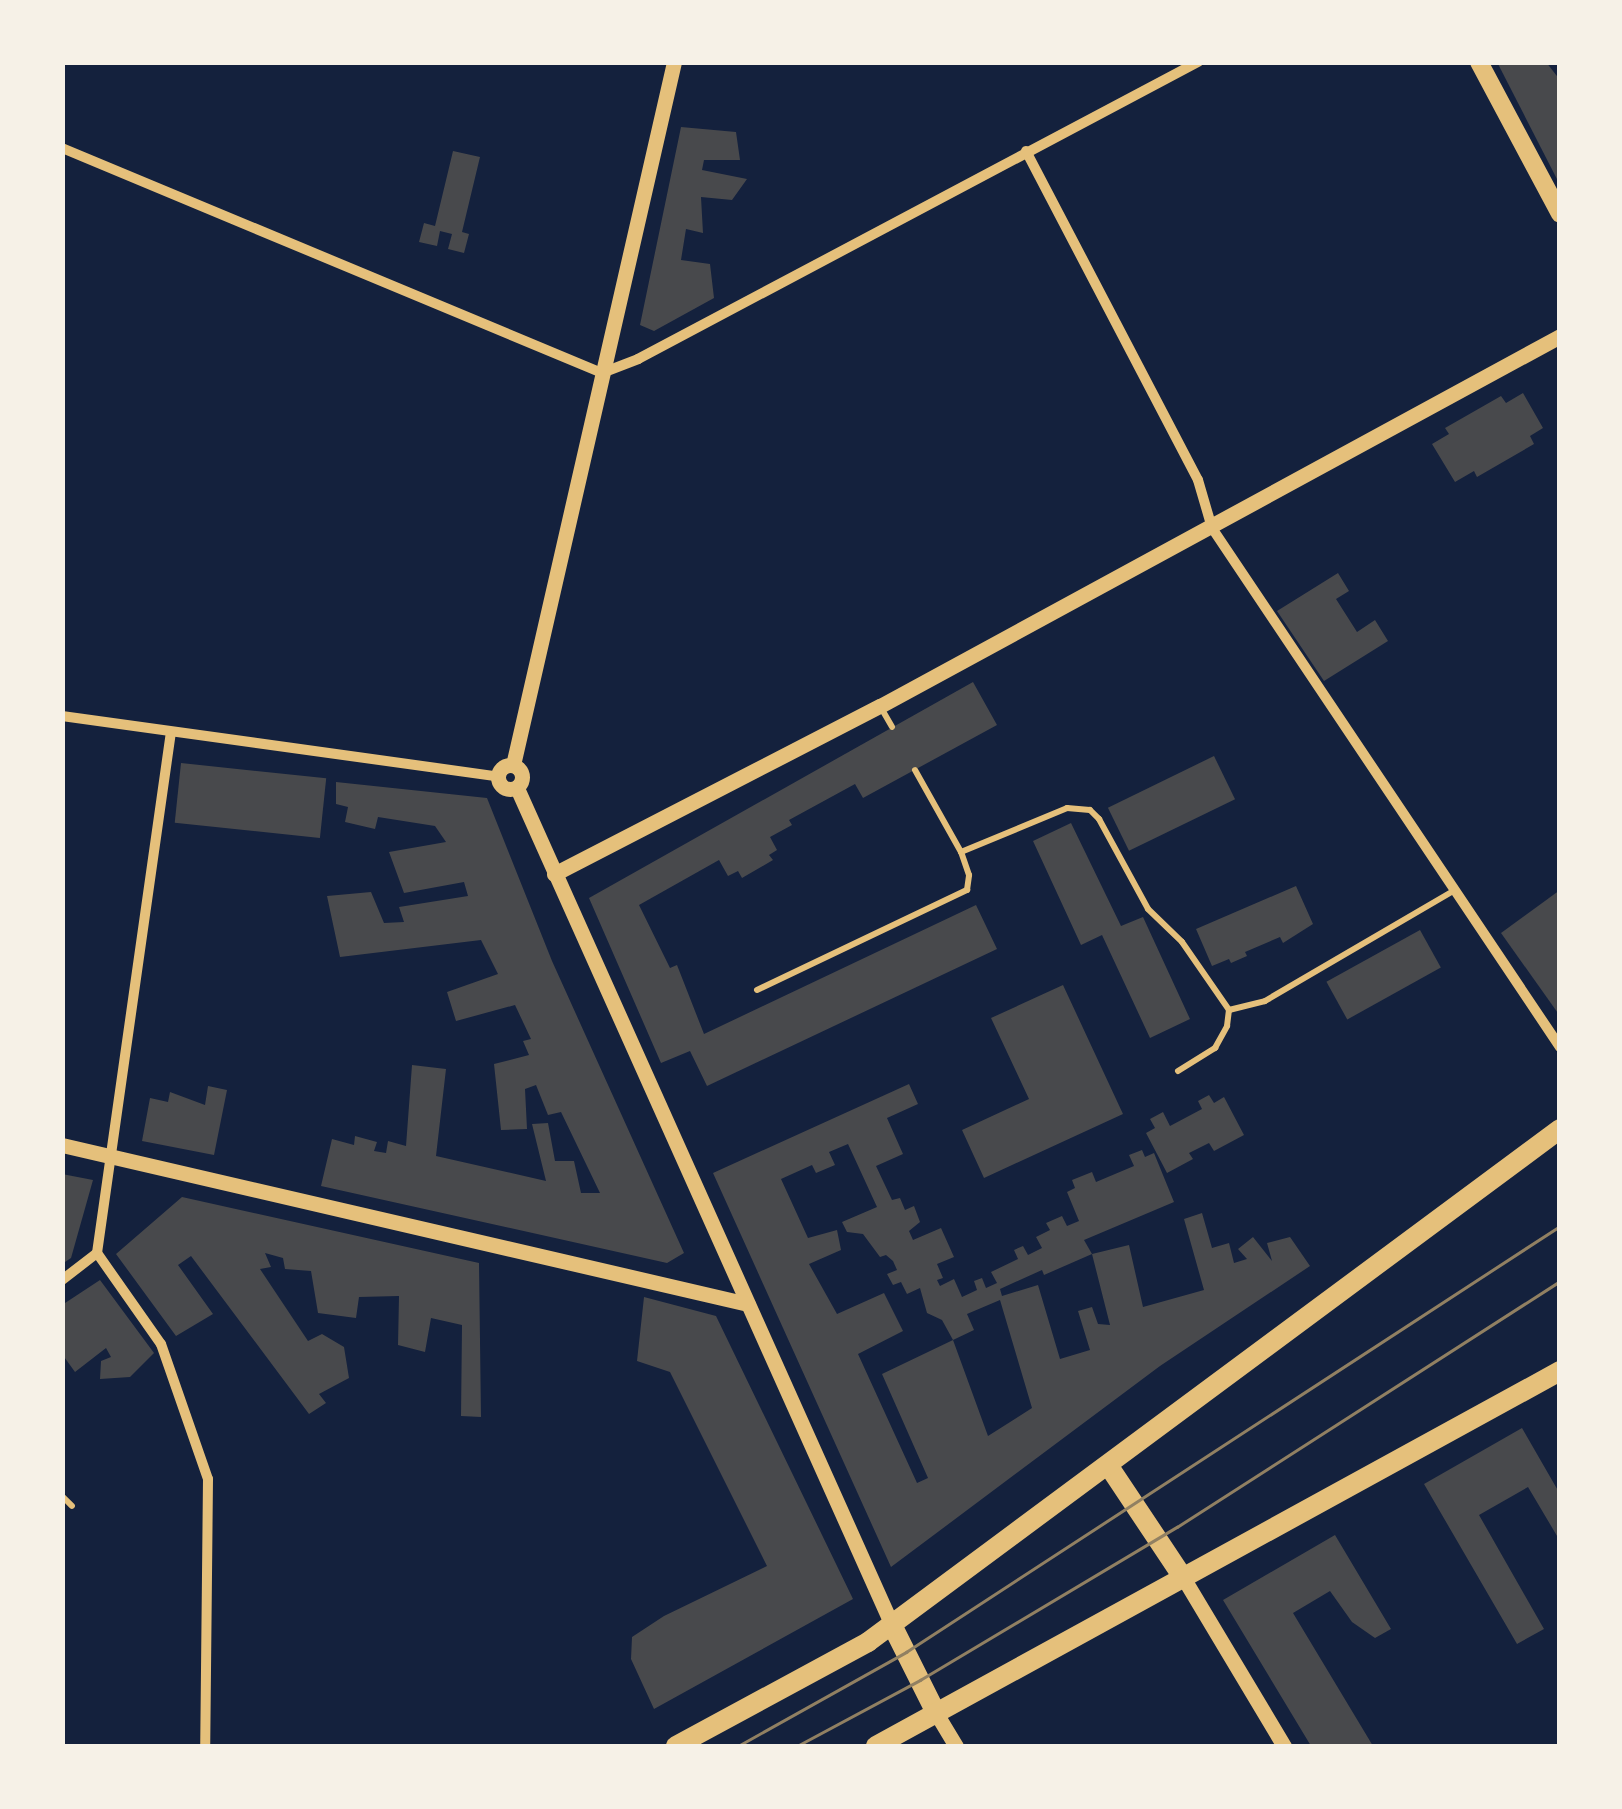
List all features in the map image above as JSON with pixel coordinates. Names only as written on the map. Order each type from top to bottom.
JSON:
[{"type":"main road","points":[[1479,62],[1560,214]]},
{"type":"main road","points":[[676,1746],[847,1654],[892,1624],[1560,1130]]},
{"type":"main road","points":[[876,1746],[1560,1371]]},
{"type":"main road","points":[[1108,1465],[1184,1580]]},
{"type":"main road","points":[[892,1624],[936,1713]]},
{"type":"street","points":[[513,765],[674,62]]},
{"type":"street","points":[[62,148],[602,373],[638,359],[1198,62]]},
{"type":"street","points":[[1026,151],[1198,480],[1212,528],[1560,1047]]},
{"type":"street","points":[[554,874],[880,706],[1560,336]]},
{"type":"street","points":[[62,716],[497,776]]},
{"type":"street","points":[[171,732],[97,1254],[161,1344],[208,1479],[205,1746]]},
{"type":"street","points":[[497,776],[503,767],[513,765]]},
{"type":"street","points":[[513,765],[522,775],[516,788],[892,1624]]},
{"type":"street","points":[[497,776],[503,788],[516,788]]},
{"type":"street","points":[[62,1145],[748,1304]]},
{"type":"street","points":[[62,1280],[97,1254]]},
{"type":"street","points":[[1184,1580],[1284,1746]]},
{"type":"street","points":[[936,1713],[956,1746]]},
{"type":"lane","points":[[880,706],[892,727]]},
{"type":"lane","points":[[757,990],[966,890],[969,876],[962,852],[915,770]]},
{"type":"lane","points":[[962,852],[1067,808],[1090,810],[1099,819],[1148,910],[1182,942],[1229,1010],[1227,1026],[1214,1048],[1178,1071]]},
{"type":"lane","points":[[1229,1010],[1266,1001],[1455,890]]},
{"type":"lane","points":[[62,1496],[72,1506]]},
{"type":"building","points":[[1497,62],[1546,62],[1560,80],[1560,185]]},
{"type":"building","points":[[681,127],[736,132],[740,160],[704,160],[702,170],[747,179],[732,200],[701,197],[703,233],[686,229],[681,260],[710,264],[714,298],[654,331],[640,325]]},
{"type":"building","points":[[453,151],[480,157],[462,232],[469,234],[464,253],[448,249],[452,234],[440,231],[437,246],[419,242],[424,223],[435,226]]},
{"type":"building","points":[[1523,393],[1543,428],[1530,436],[1534,444],[1477,477],[1474,471],[1455,482],[1432,444],[1449,434],[1445,428],[1501,396],[1506,403]]},
{"type":"building","points":[[1338,573],[1349,591],[1336,599],[1357,632],[1375,620],[1388,641],[1324,681],[1277,611]]},
{"type":"building","points":[[973,682],[997,725],[863,798],[855,784],[789,820],[792,825],[770,837],[777,850],[769,855],[773,860],[742,878],[738,871],[728,876],[719,860],[639,905],[670,968],[677,965],[704,1034],[976,905],[997,949],[707,1086],[690,1051],[661,1063],[589,898]]},
{"type":"building","points":[[1214,756],[1235,799],[1129,851],[1108,808]]},
{"type":"building","points":[[181,763],[326,778],[320,838],[175,823]]},
{"type":"building","points":[[336,782],[487,798],[552,961],[684,1253],[667,1263],[321,1186],[332,1139],[354,1145],[355,1136],[377,1142],[374,1151],[386,1153],[388,1141],[406,1146],[412,1065],[446,1069],[436,1156],[546,1181],[532,1124],[548,1123],[555,1161],[574,1161],[581,1193],[600,1193],[561,1112],[548,1115],[536,1085],[525,1089],[527,1129],[501,1130],[494,1064],[529,1055],[523,1041],[531,1039],[515,1005],[456,1021],[447,992],[498,974],[481,940],[340,957],[327,896],[371,892],[384,923],[404,922],[399,907],[468,896],[464,882],[404,893],[389,852],[446,842],[435,826],[378,817],[375,829],[345,822],[348,807],[336,804]]},
{"type":"building","points":[[1071,823],[1121,926],[1143,917],[1190,1019],[1150,1038],[1102,935],[1081,945],[1033,841]]},
{"type":"building","points":[[1296,886],[1313,924],[1283,943],[1280,937],[1245,952],[1247,956],[1231,963],[1229,959],[1212,966],[1196,929]]},
{"type":"building","points":[[1560,890],[1560,1016],[1501,933]]},
{"type":"building","points":[[1420,930],[1441,968],[1347,1019],[1326,982]]},
{"type":"building","points":[[1063,985],[1123,1114],[984,1178],[962,1130],[1029,1099],[991,1018]]},
{"type":"building","points":[[909,1084],[918,1104],[887,1118],[903,1154],[876,1166],[892,1200],[900,1198],[905,1210],[914,1206],[920,1222],[909,1231],[913,1240],[941,1228],[954,1257],[937,1264],[943,1278],[937,1280],[940,1286],[954,1279],[962,1297],[977,1290],[974,1281],[982,1278],[986,1288],[997,1283],[991,1272],[1018,1259],[1014,1250],[1023,1246],[1028,1255],[1042,1248],[1036,1237],[1050,1230],[1046,1223],[1062,1216],[1067,1226],[1079,1221],[1067,1192],[1075,1188],[1072,1180],[1092,1172],[1096,1182],[1134,1166],[1129,1155],[1142,1150],[1145,1157],[1154,1153],[1174,1202],[1084,1240],[1092,1254],[1129,1245],[1143,1307],[1204,1290],[1184,1219],[1202,1213],[1212,1248],[1229,1243],[1234,1263],[1247,1259],[1238,1249],[1253,1237],[1272,1261],[1267,1243],[1290,1237],[1310,1266],[1160,1366],[891,1567],[713,1173]],"holes":[[[848,1144],[877,1207],[842,1222],[847,1232],[863,1234],[880,1257],[886,1255],[893,1261],[897,1270],[887,1274],[893,1285],[901,1282],[907,1294],[920,1288],[927,1313],[942,1320],[953,1340],[882,1374],[928,1478],[917,1483],[858,1354],[903,1331],[884,1293],[837,1314],[809,1264],[841,1250],[837,1230],[808,1238],[781,1179],[812,1165],[816,1173],[835,1165],[829,1152]],[[1092,1254],[1110,1325],[1098,1324],[1092,1307],[1078,1311],[1090,1350],[1060,1359],[1038,1285],[1002,1296],[1000,1289]],[[1000,1300],[1032,1408],[988,1436],[953,1340],[974,1330],[967,1314]]]},
{"type":"building","points":[[208,1086],[227,1090],[214,1155],[142,1141],[150,1098],[168,1102],[170,1092],[205,1105]]},
{"type":"building","points":[[1209,1095],[1214,1103],[1224,1097],[1244,1135],[1214,1151],[1209,1143],[1189,1153],[1193,1159],[1167,1173],[1146,1133],[1155,1128],[1150,1119],[1163,1112],[1170,1126],[1202,1109],[1198,1101]]},
{"type":"building","points":[[62,1174],[93,1180],[71,1258],[62,1264]]},
{"type":"building","points":[[182,1197],[479,1263],[481,1417],[461,1416],[462,1325],[431,1318],[425,1352],[398,1345],[399,1296],[359,1297],[356,1318],[318,1313],[311,1271],[285,1269],[283,1258],[265,1253],[271,1267],[260,1269],[308,1341],[322,1334],[344,1347],[349,1378],[319,1394],[326,1403],[309,1414],[191,1256],[178,1265],[213,1314],[176,1336],[116,1254]]},
{"type":"building","points":[[100,1280],[154,1353],[130,1377],[100,1379],[101,1361],[111,1357],[106,1348],[75,1372],[62,1354],[62,1305]]},
{"type":"building","points":[[644,1297],[716,1316],[853,1599],[654,1709],[631,1659],[632,1637],[664,1616],[767,1566],[670,1372],[637,1361]]},
{"type":"building","points":[[1522,1428],[1560,1494],[1560,1541],[1528,1487],[1479,1515],[1544,1629],[1517,1644],[1424,1484]]},
{"type":"building","points":[[1335,1535],[1391,1629],[1375,1638],[1352,1622],[1330,1591],[1293,1613],[1373,1746],[1311,1746],[1223,1600]]},
{"type":"tram line","points":[[738,1746],[906,1652],[1560,1226]]},
{"type":"tram line","points":[[797,1746],[920,1680],[1177,1527],[1560,1281]]}]
